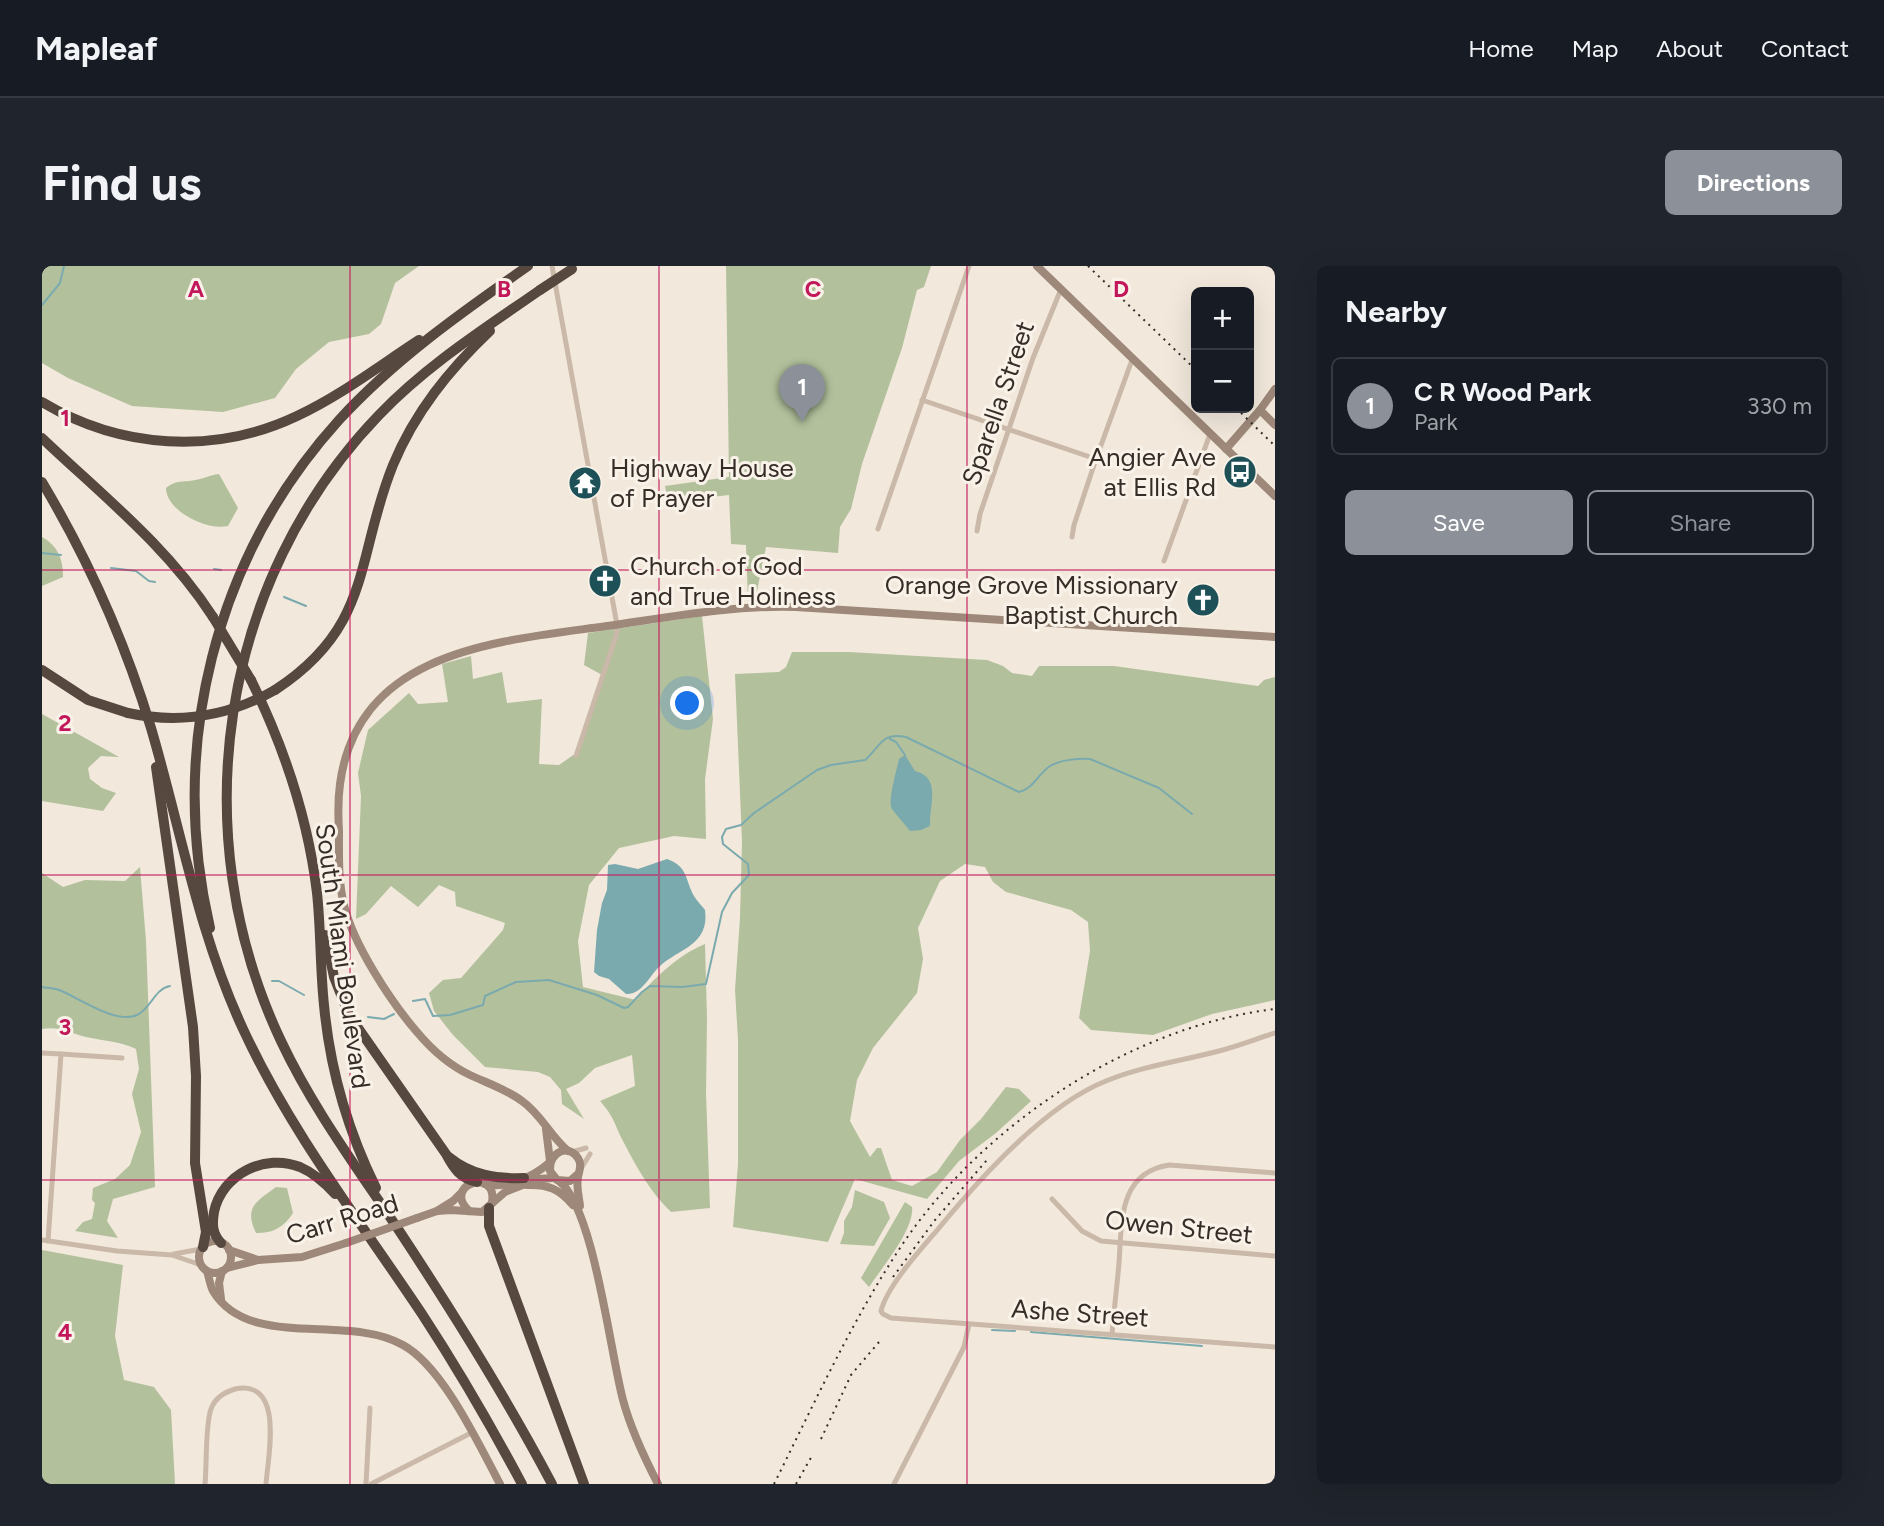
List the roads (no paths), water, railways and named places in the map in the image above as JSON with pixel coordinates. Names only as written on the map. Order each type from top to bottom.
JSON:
[{"type":"highway","points":[[42,402],[81,423],[107,432],[142,439],[190,442],[239,436],[272,427],[310,410],[455,317],[528,266]]},
{"type":"highway","points":[[552,1484],[474,1346],[307,1090],[281,1042],[251,966],[235,901],[226,835],[225,781],[230,727],[246,649],[263,598],[285,549],[326,480],[368,427],[417,379],[455,349],[574,267]]},
{"type":"highway","points":[[42,670],[88,700],[128,713],[155,718],[197,717],[238,707],[275,690],[309,664],[328,644],[343,621],[360,583],[387,482],[419,413],[462,358],[515,308]]},
{"type":"highway","points":[[222,976],[208,921],[199,865],[194,780],[203,695],[228,604],[246,560],[272,510],[321,441],[360,399],[455,317]]},
{"type":"highway","name":"South Miami Boulevard","points":[[42,438],[155,543],[191,586],[251,680],[275,731],[294,784],[317,894],[324,1004],[337,1087],[358,1148],[393,1222]]},
{"type":"highway","points":[[42,482],[100,594],[141,698],[191,887],[243,1029],[260,1063],[350,1211],[444,1349],[522,1484]]},
{"type":"highway","points":[[141,698],[163,808],[193,1027],[196,1076],[195,1163],[206,1235],[202,1248]]},
{"type":"highway","points":[[317,894],[334,977],[349,1015],[458,1173],[481,1183]]},
{"type":"highway","points":[[446,1154],[467,1169],[490,1177],[524,1181]]},
{"type":"highway","points":[[225,1246],[213,1228],[218,1199],[233,1179],[261,1164],[285,1163],[308,1171],[327,1186],[350,1211]]},
{"type":"highway","points":[[490,1205],[489,1226],[584,1484]]},
{"type":"street","points":[[552,266],[617,625],[617,634],[576,756]]},
{"type":"street","points":[[878,529],[969,266]]},
{"type":"street","points":[[1037,266],[1275,496]]},
{"type":"street","name":"Sparella Street","points":[[977,531],[980,514],[1009,430],[1054,301],[1061,289]]},
{"type":"street","points":[[1072,537],[1096,459],[1132,360]]},
{"type":"street","points":[[1226,449],[1275,389]]},
{"type":"street","points":[[922,400],[1096,459]]},
{"type":"street","points":[[1260,410],[1275,425]]},
{"type":"street","points":[[1164,561],[1210,434]]},
{"type":"street","points":[[580,1214],[579,1159],[546,1129],[525,1102],[459,1070],[432,1048],[412,1027],[366,958],[348,919],[341,891],[338,807],[340,781],[351,744],[364,720],[382,698],[413,672],[453,654],[490,644],[762,606],[1275,637]]},
{"type":"street","name":"Ashe Street","points":[[1275,1033],[1220,1051],[1136,1070],[1078,1095],[1007,1153],[975,1185],[919,1252],[882,1306],[883,1314],[891,1318],[1275,1347]]},
{"type":"street","points":[[42,1053],[122,1058]]},
{"type":"street","points":[[61,1054],[45,1240],[117,1251],[172,1255],[202,1248],[212,1242],[225,1246],[230,1260],[219,1283],[221,1299]]},
{"type":"street","points":[[546,1129],[550,1171],[570,1192],[580,1214],[594,1262],[624,1404],[635,1437],[658,1484]]},
{"type":"street","points":[[586,1148],[557,1153],[538,1172],[524,1181],[501,1194],[479,1213],[469,1211],[462,1202],[462,1192],[467,1185],[501,1185],[524,1181],[541,1178],[570,1181],[590,1154]]},
{"type":"street","points":[[1112,1334],[1123,1212],[1127,1197],[1136,1183],[1152,1170],[1178,1165],[1275,1173]]},
{"type":"street","points":[[524,1181],[556,1189],[580,1214]]},
{"type":"street","points":[[481,1183],[492,1192],[490,1205]]},
{"type":"street","name":"Carr Road","points":[[225,1269],[258,1260],[293,1259],[346,1243],[437,1211],[455,1200],[462,1192]]},
{"type":"street","name":"Owen Street","points":[[1052,1199],[1088,1235],[1101,1241],[1275,1256]]},
{"type":"street","name":"Carr Road","points":[[437,1211],[469,1211]]},
{"type":"street","name":"Carr Road","points":[[225,1246],[258,1260]]},
{"type":"street","points":[[202,1248],[199,1257],[214,1292],[233,1313],[250,1321],[363,1332],[402,1344],[422,1359],[440,1380],[500,1484]]},
{"type":"street","points":[[172,1255],[215,1273],[225,1269]]},
{"type":"street","points":[[894,1484],[964,1347],[969,1324]]},
{"type":"street","points":[[205,1484],[211,1408],[227,1391],[239,1388],[263,1396],[268,1404],[270,1416],[266,1484]]},
{"type":"street","points":[[370,1408],[368,1484],[471,1433]]},
{"type":"water","points":[[905,755],[915,771],[929,779],[931,786],[930,826],[921,830],[910,831],[891,805],[899,759]]},
{"type":"water","points":[[667,859],[679,865],[694,896],[705,910],[702,932],[691,945],[659,967],[641,988],[626,994],[609,979],[594,972],[597,930],[607,890],[608,865],[638,869]]},
{"type":"waterway","points":[[42,305],[60,283],[64,266]]},
{"type":"waterway","points":[[42,553],[61,555]]},
{"type":"waterway","points":[[111,568],[136,571],[149,581],[155,582]]},
{"type":"waterway","points":[[214,569],[221,570]]},
{"type":"waterway","points":[[284,597],[306,606]]},
{"type":"waterway","points":[[413,1001],[425,999],[433,1016],[450,1015],[483,1005],[485,996],[516,982],[549,980],[597,995],[624,1008],[650,986],[682,987],[706,984],[722,912],[732,893],[749,875],[748,864],[723,844],[722,837],[726,829],[741,825],[817,770],[865,760],[886,738],[906,737],[1019,792],[1054,764],[1090,759],[1159,788],[1192,814]]},
{"type":"waterway","points":[[890,739],[896,742],[905,755]]},
{"type":"waterway","points":[[272,981],[279,981],[304,995]]},
{"type":"waterway","points":[[42,987],[59,990],[108,1013],[128,1017],[142,1012],[160,991],[170,986]]},
{"type":"waterway","points":[[368,1017],[384,1019],[394,1014]]},
{"type":"waterway","points":[[992,1330],[1015,1331]]},
{"type":"waterway","points":[[1031,1332],[1202,1346]]},
{"type":"railway","points":[[1088,266],[1191,365]]},
{"type":"railway","points":[[1241,413],[1275,446]]},
{"type":"railway","points":[[774,1484],[835,1361],[885,1271],[937,1199],[976,1158],[1019,1120],[1066,1087],[1116,1059],[1168,1036],[1221,1019],[1275,1009]]},
{"type":"railway","points":[[893,1277],[935,1220],[987,1160]]},
{"type":"railway","points":[[821,1439],[851,1375],[879,1342]]},
{"type":"railway","points":[[796,1484],[813,1454]]},
{"type":"place","name":"C R Wood Park","points":[[802,422]]},
{"type":"place","name":"Angier Ave at Ellis Rd","points":[[1240,472]]},
{"type":"place","name":"Highway House of Prayer","points":[[585,483]]},
{"type":"place","name":"Church of God and True Holiness","points":[[605,581]]},
{"type":"place","name":"Orange Grove Missionary Baptist Church","points":[[1203,600]]}]
